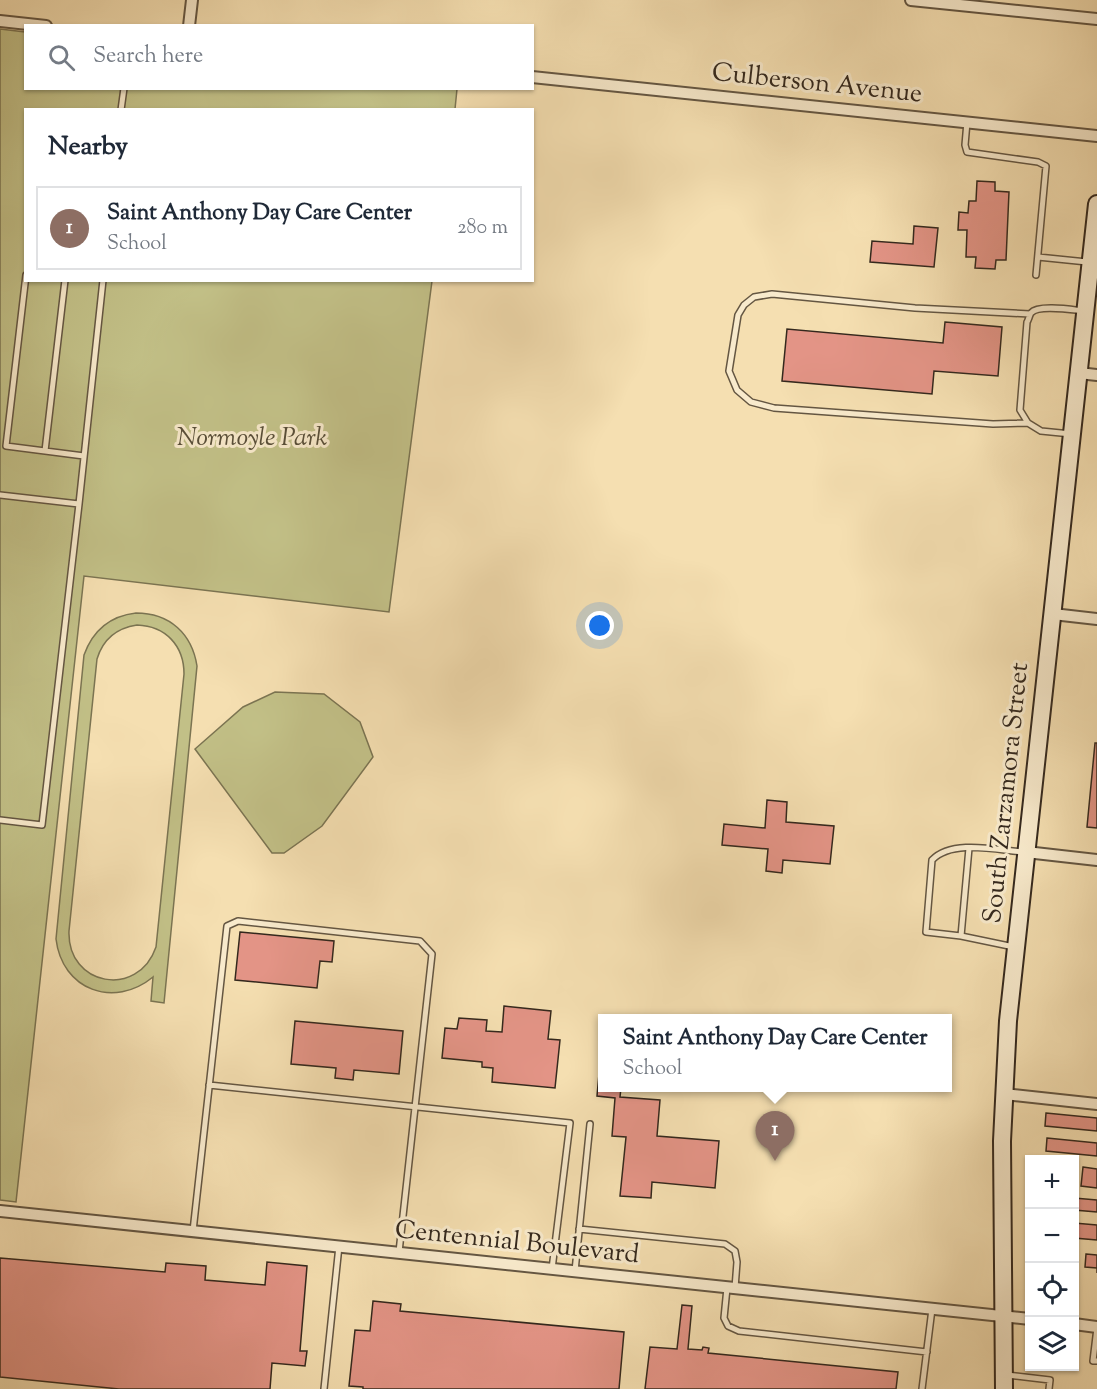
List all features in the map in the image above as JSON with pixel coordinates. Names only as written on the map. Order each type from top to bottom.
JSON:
[{"type":"main road","name":"South Zarzamora Street","points":[[1004,1382],[1002,1141],[1008,1021],[1097,204]]},
{"type":"street","points":[[189,24],[192,0]]},
{"type":"street","points":[[911,0],[1097,19]]},
{"type":"street","points":[[0,21],[28,24]]},
{"type":"street","name":"Culberson Avenue","points":[[534,77],[1097,136]]},
{"type":"street","points":[[1079,374],[1097,375]]},
{"type":"street","points":[[1053,614],[1097,619]]},
{"type":"street","points":[[1026,852],[1097,860]]},
{"type":"street","points":[[1004,1094],[1097,1104]]},
{"type":"street","name":"Centennial Boulevard","points":[[0,1211],[1025,1319]]},
{"type":"street","points":[[1079,1325],[1097,1328]]},
{"type":"lane","points":[[121,108],[124,90]]},
{"type":"lane","points":[[968,122],[964,145],[967,152],[1038,162],[1046,166],[1036,276]]},
{"type":"lane","points":[[1038,257],[1093,257]]},
{"type":"lane","points":[[25,282],[6,446],[84,456]]},
{"type":"lane","points":[[45,451],[65,282]]},
{"type":"lane","points":[[0,820],[42,825],[103,282]]},
{"type":"lane","points":[[1028,423],[993,424],[774,408],[751,402],[737,390],[729,371],[738,315],[744,305],[754,297],[772,294],[915,308],[1030,314]]},
{"type":"lane","points":[[1073,434],[1041,431],[1028,423],[1020,410],[1027,322],[1030,314],[1035,310],[1055,308],[1086,311]]},
{"type":"lane","points":[[0,495],[78,504]]},
{"type":"lane","points":[[1016,947],[961,936],[926,932],[932,860],[938,854],[957,847],[1026,852]]},
{"type":"lane","points":[[961,936],[969,848]]},
{"type":"lane","points":[[193,1231],[227,926],[238,921],[420,941],[432,954],[398,1253]]},
{"type":"lane","points":[[209,1085],[570,1123],[552,1269]]},
{"type":"lane","points":[[575,1272],[590,1124]]},
{"type":"lane","points":[[579,1230],[725,1244],[735,1251],[737,1262],[724,1318],[728,1326],[738,1331],[927,1352]]},
{"type":"lane","points":[[324,1389],[339,1246]]},
{"type":"lane","points":[[922,1389],[932,1309]]},
{"type":"lane","points":[[1097,1328],[1094,1361],[1097,1361]]},
{"type":"lane","points":[[1004,1382],[1050,1380],[1049,1389]]},
{"type":"green space","name":"Normoyle Park","points":[[0,29],[24,32],[24,90],[457,90],[455,108],[24,108],[24,282],[432,282],[389,612],[84,576],[16,1202],[0,1200]]},
{"type":"green space","points":[[148,614],[169,621],[190,644],[197,666],[164,1003],[151,1001],[153,977],[138,987],[122,992],[92,989],[79,982],[68,971],[60,957],[56,939],[84,655],[92,638],[104,626],[118,617]],"holes":[[[137,625],[147,626],[165,634],[177,646],[184,674],[156,947],[147,963],[135,974],[120,979],[105,979],[91,974],[79,964],[71,950],[69,931],[97,659],[107,640],[117,632]]]},
{"type":"green space","points":[[275,692],[324,694],[360,722],[373,757],[322,826],[284,853],[272,853],[195,749],[243,707]]},
{"type":"building","points":[[977,181],[995,182],[995,191],[1009,192],[1006,260],[996,260],[995,269],[975,268],[976,257],[966,257],[967,230],[958,230],[959,212],[968,213],[969,201],[976,201]]},
{"type":"building","points":[[914,226],[938,228],[934,267],[870,262],[872,241],[913,244]]},
{"type":"building","points":[[945,322],[1002,327],[998,376],[934,371],[932,394],[782,381],[787,329],[943,343]]},
{"type":"building","points":[[1095,743],[1097,743],[1097,828],[1087,827]]},
{"type":"building","points":[[767,800],[787,802],[786,822],[834,826],[830,864],[783,860],[782,873],[766,871],[768,849],[722,845],[724,824],[765,828]]},
{"type":"building","points":[[240,932],[334,941],[332,962],[320,961],[317,988],[235,980]]},
{"type":"building","points":[[504,1006],[551,1011],[548,1039],[560,1040],[555,1088],[492,1082],[493,1068],[482,1067],[482,1062],[442,1058],[445,1028],[457,1029],[459,1018],[487,1020],[486,1031],[502,1032]]},
{"type":"building","points":[[295,1021],[403,1031],[399,1074],[354,1070],[353,1080],[335,1078],[336,1068],[291,1064]]},
{"type":"building","points":[[598,1085],[598,1092],[621,1092],[620,1097],[660,1100],[657,1136],[719,1141],[715,1188],[652,1182],[651,1198],[620,1196],[626,1137],[612,1136],[615,1098],[597,1096]]},
{"type":"building","points":[[1046,1113],[1097,1118],[1097,1131],[1045,1126]]},
{"type":"building","points":[[1047,1138],[1097,1143],[1097,1156],[1046,1151]]},
{"type":"building","points":[[1083,1167],[1097,1169],[1097,1188],[1081,1186]]},
{"type":"building","points":[[1079,1198],[1097,1200],[1097,1212],[1079,1210]]},
{"type":"building","points":[[1079,1223],[1097,1225],[1097,1240],[1079,1238]]},
{"type":"building","points":[[1086,1254],[1097,1255],[1097,1268],[1085,1267]]},
{"type":"building","points":[[0,1258],[165,1272],[166,1263],[206,1266],[205,1280],[265,1285],[267,1262],[307,1266],[300,1351],[307,1351],[305,1366],[272,1363],[270,1389],[119,1389],[0,1377]]},
{"type":"building","points":[[373,1301],[401,1304],[400,1311],[624,1332],[619,1389],[363,1389],[363,1387],[349,1386],[355,1330],[370,1331]]},
{"type":"building","points":[[682,1305],[692,1306],[688,1349],[702,1350],[703,1347],[709,1348],[708,1353],[898,1372],[896,1389],[645,1389],[650,1347],[677,1349]]},
{"type":"place","name":"Saint Anthony Day Care Center","points":[[775,1161]]}]
